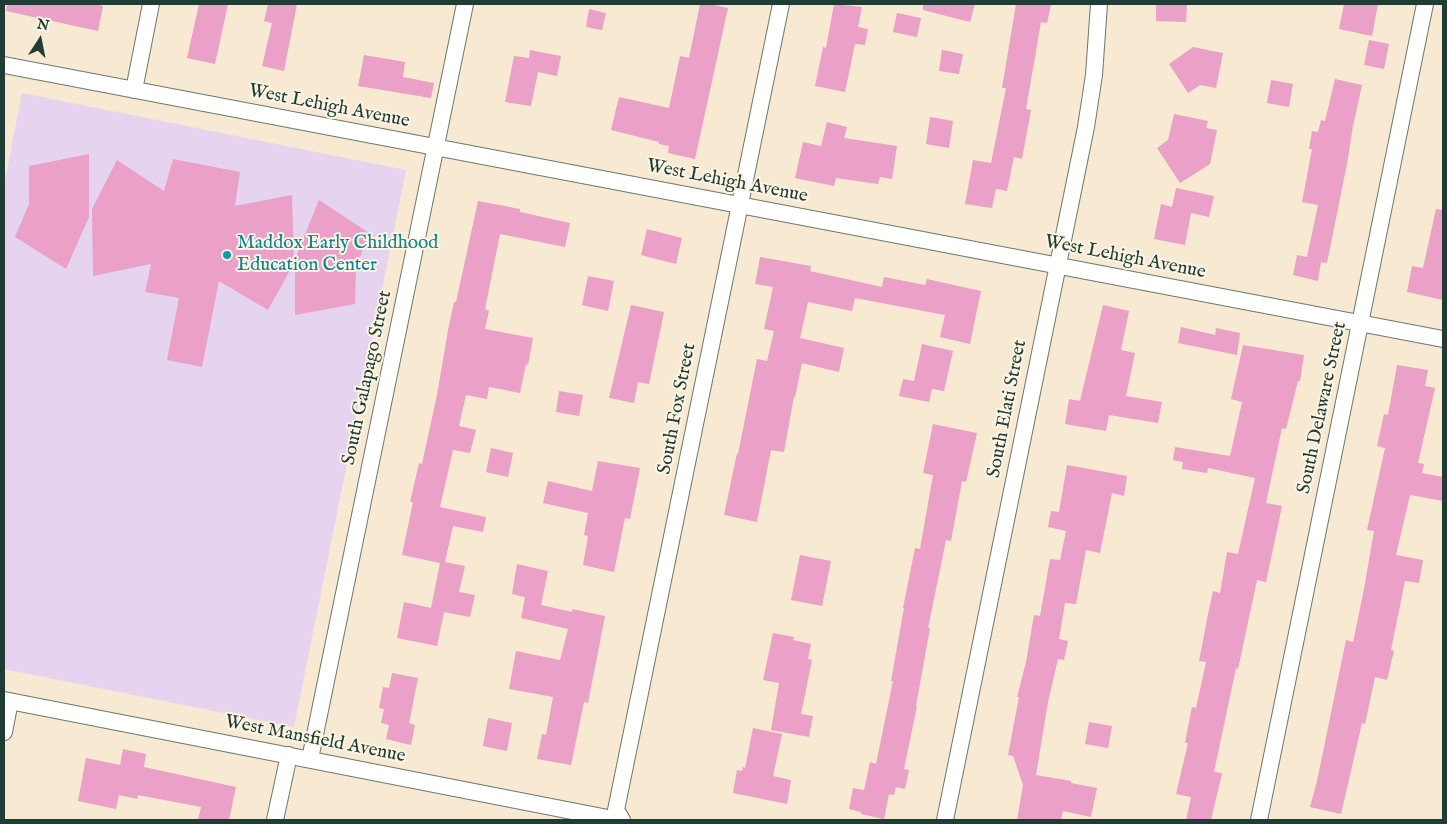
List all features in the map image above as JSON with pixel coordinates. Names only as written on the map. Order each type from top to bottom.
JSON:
[{"type":"street","points":[[134,90],[151,4]]},
{"type":"street","name":"South Galapago Street","points":[[310,759],[465,4]]},
{"type":"street","name":"South Fox Street","points":[[622,820],[616,810],[781,4]]},
{"type":"street","name":"South Elati Street","points":[[945,820],[1092,93],[1099,4]]},
{"type":"street","name":"South Delaware Street","points":[[1260,820],[1425,4]]},
{"type":"street","name":"West Lehigh Avenue","points":[[4,65],[1443,339]]},
{"type":"street","points":[[4,732],[7,701]]},
{"type":"street","name":"West Mansfield Avenue","points":[[7,701],[618,820]]},
{"type":"street","points":[[275,820],[289,755]]},
{"type":"shaded area","points":[[22,93],[406,170],[294,727],[4,669],[4,185]]},
{"type":"building","points":[[7,4],[93,4],[103,6],[98,31],[6,11]]},
{"type":"building","points":[[199,4],[228,4],[215,64],[187,58]]},
{"type":"building","points":[[268,4],[297,4],[284,71],[262,66],[272,23],[264,21]]},
{"type":"building","points":[[700,4],[728,8],[695,159],[668,153],[669,146],[659,144],[659,142],[611,130],[619,97],[669,108],[680,56],[689,58]]},
{"type":"building","points":[[834,4],[862,7],[858,27],[868,29],[865,45],[855,44],[845,92],[815,86],[823,47],[826,48]]},
{"type":"building","points":[[923,4],[975,4],[970,22],[923,10]]},
{"type":"building","points":[[1016,4],[1051,4],[1047,23],[1041,22],[1026,109],[1031,110],[1022,159],[1014,157],[1007,191],[996,189],[992,208],[965,204],[973,160],[991,163],[1006,88],[1002,88]]},
{"type":"building","points":[[1156,4],[1187,4],[1186,22],[1156,21]]},
{"type":"building","points":[[1344,4],[1378,4],[1372,36],[1339,29]]},
{"type":"building","points":[[589,9],[606,13],[602,30],[586,27]]},
{"type":"building","points":[[897,13],[921,18],[917,37],[893,32]]},
{"type":"building","points":[[1369,40],[1389,44],[1384,69],[1364,65]]},
{"type":"building","points":[[1193,47],[1223,53],[1216,88],[1200,85],[1188,93],[1169,64]]},
{"type":"building","points":[[530,50],[561,56],[557,76],[538,72],[531,106],[505,102],[514,56],[529,58]]},
{"type":"building","points":[[942,50],[963,54],[959,74],[939,71]]},
{"type":"building","points":[[364,55],[405,62],[403,77],[434,83],[431,98],[358,86]]},
{"type":"building","points":[[1335,79],[1362,85],[1327,263],[1321,262],[1318,281],[1293,275],[1297,255],[1307,257],[1318,205],[1302,202],[1312,149],[1309,149],[1312,131],[1318,132],[1321,120],[1325,121]]},
{"type":"building","points":[[1271,80],[1293,84],[1289,107],[1267,103]]},
{"type":"building","points":[[1174,114],[1208,121],[1206,128],[1217,130],[1210,164],[1180,183],[1157,148],[1168,140]]},
{"type":"building","points":[[930,117],[953,121],[949,148],[926,144]]},
{"type":"building","points":[[827,122],[847,127],[844,138],[897,146],[892,179],[880,177],[878,184],[836,178],[834,186],[795,178],[803,142],[821,146]]},
{"type":"building","points":[[89,154],[89,217],[66,269],[15,237],[29,204],[29,166]]},
{"type":"building","name":"Maddox Early Childhood Education Center","points":[[173,159],[240,172],[235,206],[292,195],[294,263],[268,310],[219,281],[202,367],[167,360],[179,298],[145,292],[151,264],[93,276],[92,209],[117,160],[164,191]]},
{"type":"building","points":[[1176,188],[1214,196],[1209,217],[1191,213],[1185,245],[1154,239],[1161,204],[1172,207]]},
{"type":"building","points":[[319,200],[369,233],[356,268],[355,304],[295,315],[295,259]]},
{"type":"building","points":[[478,201],[520,209],[520,212],[570,223],[565,247],[500,234],[485,309],[489,311],[485,329],[533,338],[520,393],[489,387],[487,399],[466,395],[459,426],[476,430],[470,453],[453,450],[440,507],[486,517],[483,532],[453,526],[445,562],[465,566],[459,592],[475,595],[470,617],[444,612],[437,646],[397,638],[404,602],[431,608],[440,563],[402,555],[413,502],[410,502],[419,463],[422,464],[437,395],[448,330]]},
{"type":"building","points":[[1436,209],[1443,210],[1443,300],[1407,292],[1412,266],[1423,268]]},
{"type":"building","points":[[647,229],[682,238],[676,264],[641,255]]},
{"type":"building","points":[[760,257],[811,266],[810,271],[882,287],[884,277],[925,285],[927,279],[981,291],[970,344],[940,337],[945,315],[855,298],[852,311],[808,302],[800,338],[844,348],[839,372],[802,363],[784,452],[771,450],[757,522],[724,515],[757,359],[767,361],[774,331],[764,329],[773,287],[755,284]]},
{"type":"building","points":[[588,276],[614,281],[608,311],[582,305]]},
{"type":"building","points":[[631,305],[664,312],[649,384],[638,382],[634,403],[609,398]]},
{"type":"building","points":[[1103,305],[1129,311],[1121,350],[1135,353],[1126,396],[1162,402],[1158,423],[1109,415],[1106,431],[1065,424],[1069,399],[1080,401]]},
{"type":"building","points":[[1181,327],[1215,335],[1216,328],[1240,333],[1237,355],[1178,343]]},
{"type":"building","points":[[922,344],[953,351],[944,391],[932,389],[929,402],[899,396],[903,379],[914,381]]},
{"type":"building","points":[[1243,345],[1304,355],[1300,381],[1298,381],[1286,429],[1282,428],[1266,503],[1282,506],[1266,582],[1257,580],[1238,669],[1236,668],[1214,772],[1222,773],[1211,820],[1186,820],[1191,797],[1176,794],[1188,743],[1185,743],[1192,707],[1196,708],[1206,662],[1199,661],[1208,614],[1213,591],[1220,593],[1227,552],[1238,554],[1255,478],[1208,468],[1207,473],[1182,469],[1183,462],[1173,460],[1175,447],[1230,456],[1242,402],[1231,399]]},
{"type":"building","points":[[1397,365],[1428,370],[1425,386],[1435,388],[1418,463],[1424,464],[1422,473],[1443,477],[1443,501],[1410,495],[1396,555],[1423,560],[1419,583],[1405,581],[1391,650],[1394,651],[1387,680],[1375,677],[1365,724],[1362,723],[1341,814],[1310,807],[1346,640],[1353,642],[1364,589],[1374,531],[1367,530],[1385,448],[1377,446],[1384,414],[1388,415]]},
{"type":"building","points":[[559,391],[583,395],[579,416],[556,412]]},
{"type":"building","points":[[933,424],[977,433],[966,482],[962,481],[951,541],[946,540],[928,628],[930,628],[917,706],[904,769],[909,770],[905,789],[896,787],[894,795],[889,794],[884,819],[861,814],[861,812],[849,809],[853,788],[864,790],[870,762],[876,764],[893,681],[891,681],[903,608],[915,548],[920,549],[933,475],[923,473]]},
{"type":"building","points":[[491,448],[513,453],[508,477],[486,472]]},
{"type":"building","points":[[598,461],[640,468],[630,519],[625,518],[614,572],[583,565],[588,536],[584,535],[588,513],[543,503],[548,481],[592,491]]},
{"type":"building","points":[[1067,465],[1127,476],[1124,496],[1112,493],[1100,553],[1086,550],[1076,604],[1065,603],[1059,639],[1068,641],[1064,660],[1058,659],[1048,702],[1036,775],[1097,788],[1091,817],[1063,811],[1061,820],[1017,820],[1023,785],[1013,756],[1008,755],[1019,697],[1017,697],[1026,662],[1034,615],[1040,616],[1050,559],[1060,560],[1066,531],[1048,527],[1051,511],[1059,512]]},
{"type":"building","points":[[800,555],[831,561],[822,606],[791,600]]},
{"type":"building","points":[[517,564],[548,571],[541,605],[572,612],[572,609],[605,616],[588,703],[584,702],[571,765],[537,759],[542,734],[546,735],[553,697],[509,689],[516,651],[560,660],[568,629],[521,618],[525,597],[512,594]]},
{"type":"building","points":[[773,633],[794,637],[793,640],[811,644],[808,659],[812,660],[801,714],[813,716],[809,737],[771,730],[779,683],[763,680]]},
{"type":"building","points":[[392,673],[418,678],[409,723],[415,725],[411,745],[386,739],[389,725],[381,723],[384,709],[379,708],[383,687],[389,688]]},
{"type":"building","points":[[488,718],[512,723],[507,751],[483,746]]},
{"type":"building","points":[[1089,722],[1112,726],[1108,748],[1085,744]]},
{"type":"building","points":[[753,728],[782,734],[773,776],[791,780],[787,804],[733,793],[737,770],[742,771],[743,767],[745,768]]},
{"type":"building","points":[[123,749],[146,754],[144,767],[236,787],[229,820],[198,820],[201,807],[138,795],[137,799],[119,795],[116,809],[78,801],[86,758],[120,765]]},
{"type":"place","name":"Maddox Early Childhood Education Center","points":[[227,255]]}]
